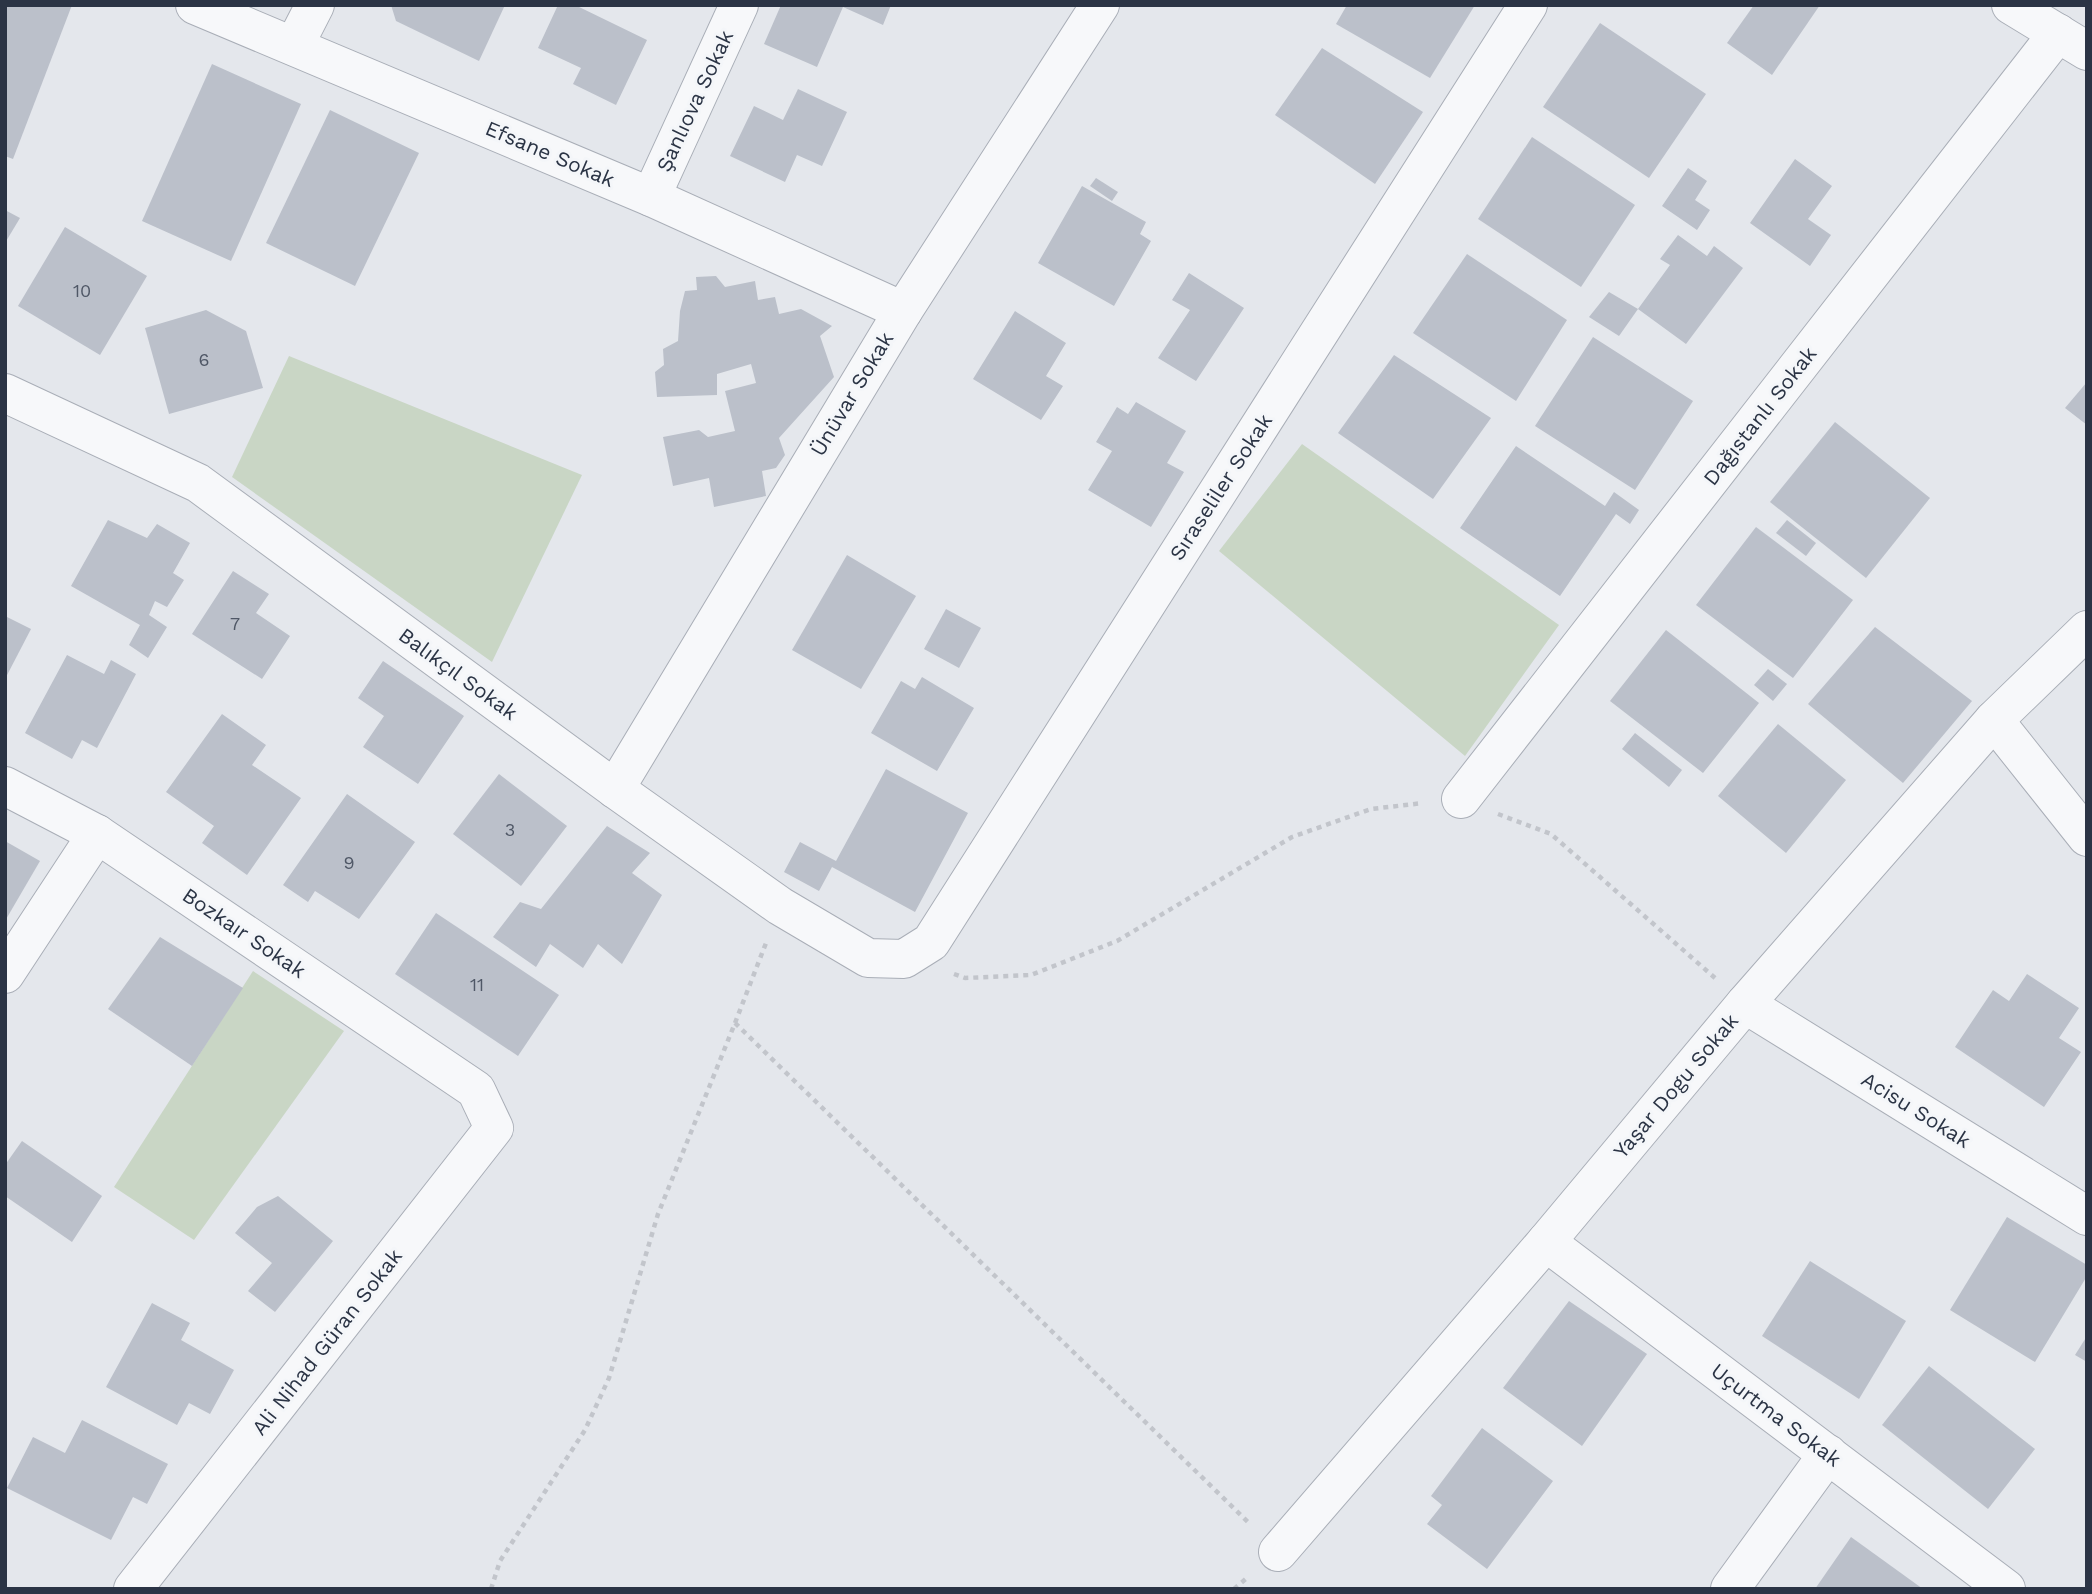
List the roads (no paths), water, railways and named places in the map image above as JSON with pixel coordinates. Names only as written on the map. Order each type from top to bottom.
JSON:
[{"type":"street","name":"Efsane Sokak","points":[[195,5],[651,197],[903,310]]},
{"type":"street","points":[[294,46],[315,5]]},
{"type":"street","name":"Şanlıova Sokak","points":[[651,197],[740,5]]},
{"type":"street","name":"Ünüvar Sokak","points":[[615,789],[903,310],[1100,5]]},
{"type":"street","name":"Sıraseliler Sokak","points":[[904,959],[931,942],[1528,5]]},
{"type":"street","points":[[2011,5],[2073,42]]},
{"type":"street","name":"Dağıstanlı Sokak","points":[[1461,799],[2073,42]]},
{"type":"street","name":"Balıkçıl Sokak","points":[[5,393],[198,483],[779,906],[868,958],[904,959]]},
{"type":"street","name":"Yaşar Dogu Sokak","points":[[1278,1552],[1546,1241],[1745,1004],[1994,720],[2087,630]]},
{"type":"street","points":[[1994,720],[2087,836]]},
{"type":"street","name":"Bozkaır Sokak","points":[[5,786],[97,834],[477,1090]]},
{"type":"street","points":[[5,974],[97,834]]},
{"type":"street","name":"Acisu Sokak","points":[[1745,1004],[2087,1216]]},
{"type":"street","name":"Ali Nihad Güran Sokak","points":[[133,1589],[494,1128],[477,1090]]},
{"type":"street","name":"Uçurtma Sokak","points":[[1546,1241],[2006,1589]]},
{"type":"street","points":[[1730,1589],[1828,1454]]}]
